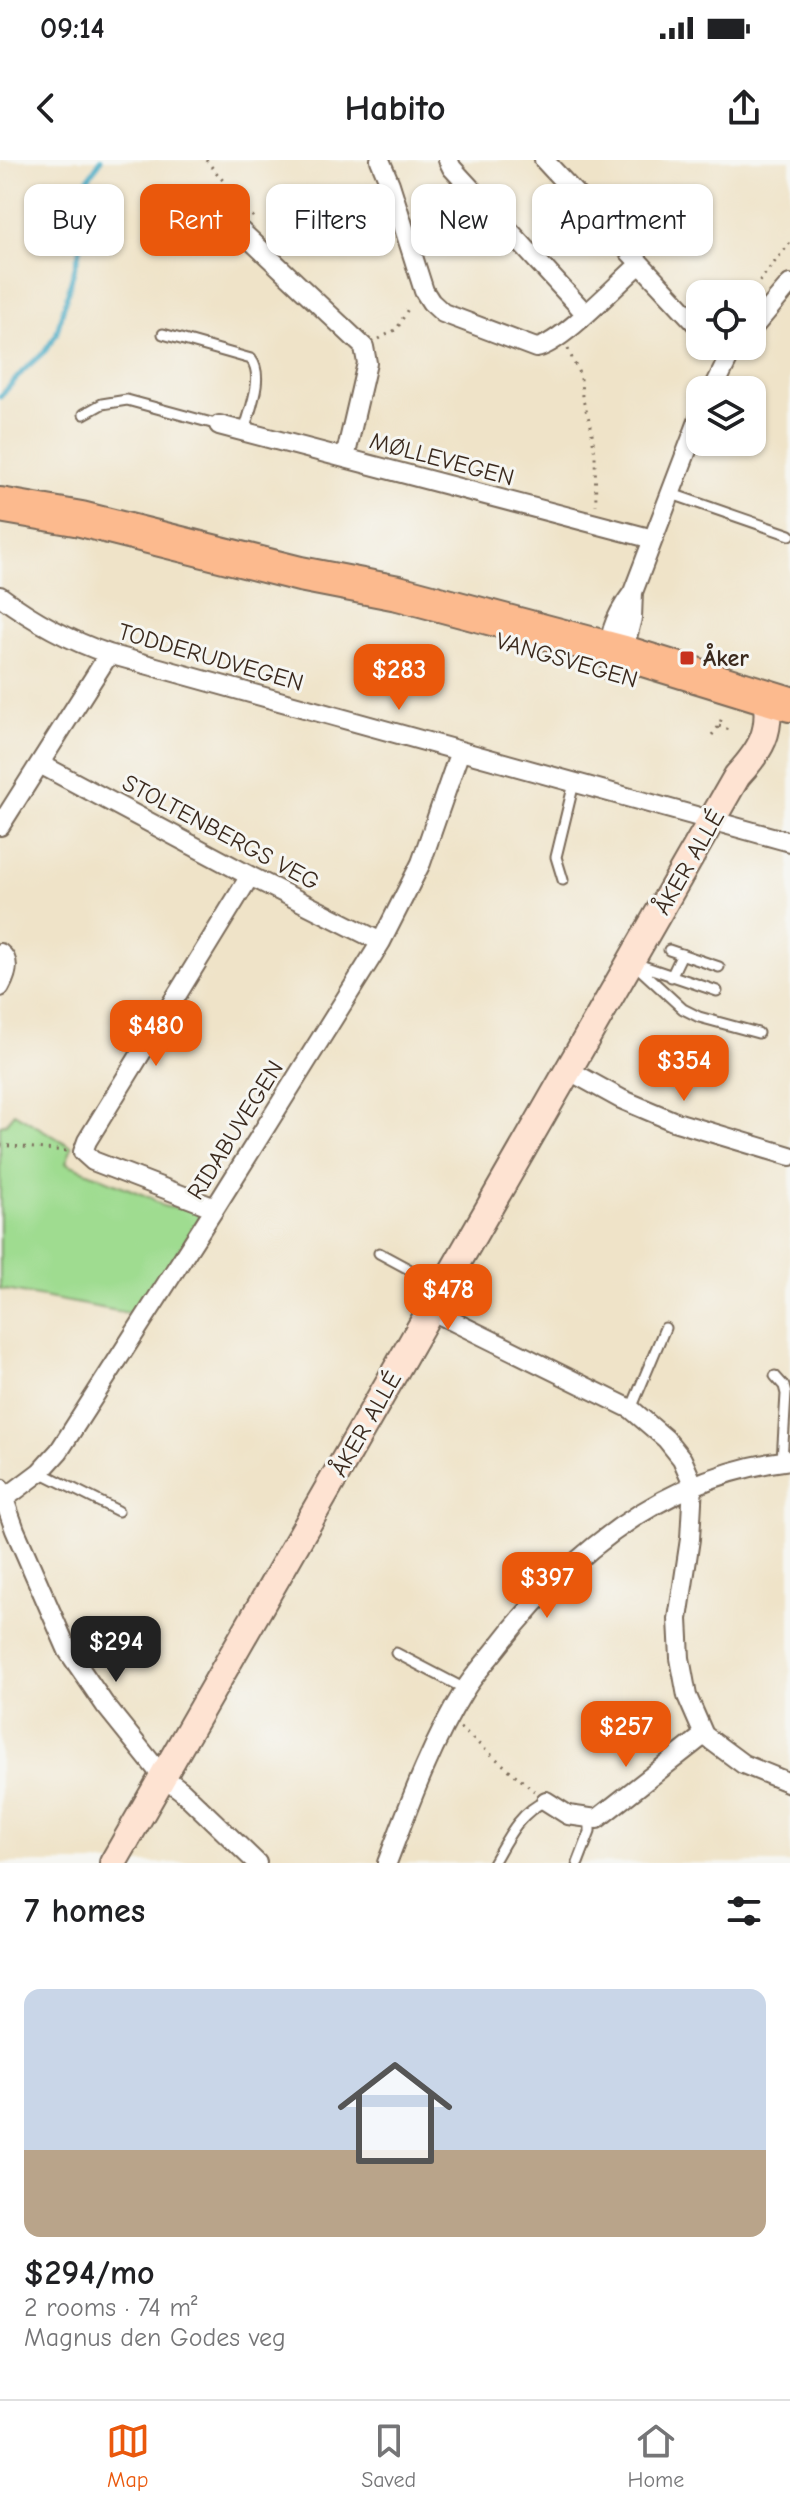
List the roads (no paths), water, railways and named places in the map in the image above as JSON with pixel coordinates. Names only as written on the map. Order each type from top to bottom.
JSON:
[{"type":"highway","name":"VANGSVEGEN","points":[[0,492],[81,519]]},
{"type":"highway","name":"VANGSVEGEN","points":[[0,505],[81,519],[300,574],[421,619],[614,658],[760,715]]},
{"type":"street","points":[[380,160],[424,291],[443,313],[536,348],[546,347],[640,264]]},
{"type":"street","points":[[448,160],[585,313]]},
{"type":"street","points":[[544,160],[686,313]]},
{"type":"street","points":[[250,239],[364,347],[367,363],[345,458]]},
{"type":"street","points":[[766,312],[790,284]]},
{"type":"street","name":"MØLLEVEGEN","points":[[219,425],[653,539]]},
{"type":"street","points":[[614,658],[632,618],[633,592],[686,451]]},
{"type":"street","name":"TODDERUDVEGEN","points":[[0,596],[52,631],[109,654],[790,842]]},
{"type":"street","points":[[0,826],[109,654]]},
{"type":"street","name":"ÅKER ALLÉ","points":[[113,1863],[713,821],[737,776],[741,752],[760,715]]},
{"type":"street","name":"RIDABUVEGEN","points":[[2,1497],[40,1472],[59,1451],[381,942],[421,863],[460,751]]},
{"type":"street","name":"STOLTENBERGS VEG","points":[[40,764],[381,942]]},
{"type":"street","points":[[215,1208],[93,1161],[83,1152],[92,1132],[250,876]]},
{"type":"street","points":[[0,953],[7,961],[0,987]]},
{"type":"street","points":[[570,1071],[621,1099],[673,1121],[790,1156]]},
{"type":"street","points":[[438,1300],[631,1409],[666,1439],[682,1459],[693,1484],[690,1539],[678,1619],[687,1696],[704,1735],[743,1764],[790,1783]]},
{"type":"street","points":[[387,1863],[449,1718],[465,1689],[520,1617],[610,1533],[639,1513],[693,1484],[786,1460]]},
{"type":"street","points":[[2,1497],[68,1651],[105,1705],[162,1776],[182,1791],[257,1863]]},
{"type":"street","points":[[546,1801],[568,1815],[597,1819],[704,1735]]},
{"type":"lane","points":[[163,334],[251,359],[256,366],[257,378],[244,432]]},
{"type":"lane","points":[[84,414],[102,404],[127,400],[219,425]]},
{"type":"lane","points":[[669,493],[790,535]]},
{"type":"lane","points":[[563,880],[556,857],[574,783]]},
{"type":"lane","points":[[669,950],[719,967]]},
{"type":"lane","points":[[671,977],[682,954]]},
{"type":"lane","points":[[632,962],[717,991]]},
{"type":"lane","points":[[632,962],[683,1009],[699,1017],[758,1033]]},
{"type":"lane","points":[[379,1253],[438,1300]]},
{"type":"lane","points":[[631,1409],[665,1328]]},
{"type":"lane","points":[[775,1376],[784,1386],[786,1401],[786,1460]]},
{"type":"lane","points":[[40,1472],[118,1511]]},
{"type":"lane","points":[[396,1653],[465,1689]]},
{"type":"lane","points":[[493,1863],[521,1816],[546,1801]]},
{"type":"lane","points":[[578,1863],[590,1832],[590,1819]]},
{"type":"waterway","points":[[0,397],[45,351],[56,335],[87,224],[86,182],[101,160]]},
{"type":"place","name":"Åker","points":[[687,658]]}]
